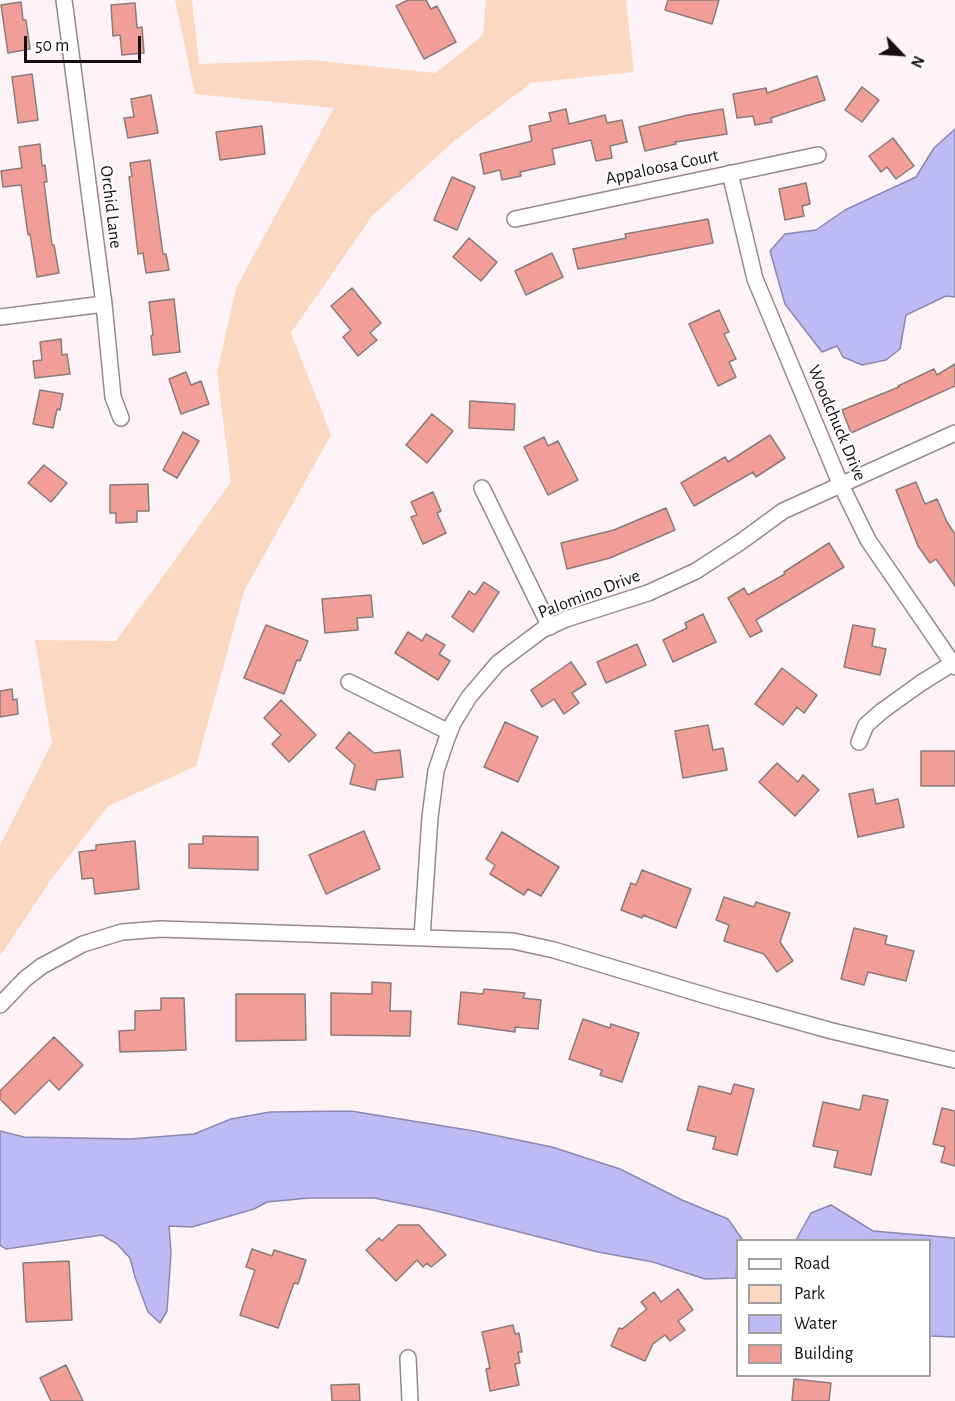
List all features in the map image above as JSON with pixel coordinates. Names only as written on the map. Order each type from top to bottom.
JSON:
[{"type":"street","name":"Orchid Lane","points":[[64,0],[104,304],[113,397],[122,418]]},
{"type":"street","name":"Appaloosa Court","points":[[514,219],[818,155]]},
{"type":"street","name":"Woodchuck Drive","points":[[730,173],[755,279],[840,483],[868,540],[954,664]]},
{"type":"street","points":[[0,317],[104,304]]},
{"type":"street","name":"Palomino Drive","points":[[422,937],[430,817],[436,771],[449,732],[469,697],[498,663],[550,627],[566,619],[648,593],[696,571],[783,511],[840,483],[955,433]]},
{"type":"street","points":[[482,488],[550,627]]},
{"type":"street","points":[[859,742],[866,725],[882,711],[954,664]]},
{"type":"street","points":[[349,682],[449,732]]},
{"type":"street","points":[[0,1005],[25,979],[49,962],[83,944],[122,933],[161,929],[513,941],[554,950],[809,1025],[955,1060]]},
{"type":"street","points":[[408,1358],[410,1401]]},
{"type":"green space","points":[[175,0],[192,0],[199,64],[311,60],[436,73],[483,35],[486,0],[626,0],[634,72],[531,83],[454,141],[372,216],[291,333],[331,435],[244,591],[196,766],[108,806],[50,881],[0,956],[0,846],[52,743],[35,640],[116,641],[231,482],[217,373],[236,288],[334,108],[195,94]]},
{"type":"water","points":[[955,129],[955,297],[946,296],[906,315],[900,349],[886,360],[862,365],[843,357],[837,346],[822,352],[785,304],[770,251],[785,234],[816,230],[845,210],[916,177],[934,148]]},
{"type":"water","points":[[351,1111],[474,1131],[552,1147],[620,1169],[682,1200],[728,1219],[742,1239],[736,1239],[736,1278],[705,1279],[653,1262],[598,1252],[433,1210],[374,1198],[309,1198],[267,1202],[254,1209],[192,1227],[169,1226],[171,1253],[167,1311],[160,1323],[148,1312],[130,1258],[117,1244],[102,1235],[6,1249],[0,1245],[0,1131],[24,1137],[130,1139],[194,1134],[231,1119],[270,1112]]},
{"type":"water","points":[[831,1205],[873,1231],[955,1238],[955,1337],[931,1336],[931,1239],[797,1239],[811,1213]]},
{"type":"building","points":[[408,0],[426,0],[431,9],[437,6],[456,42],[424,59],[396,6]]},
{"type":"building","points":[[668,0],[719,0],[712,24],[665,10]]},
{"type":"building","points":[[21,2],[30,49],[8,53],[1,5]]},
{"type":"building","points":[[135,3],[137,28],[142,27],[144,53],[122,55],[120,35],[113,36],[111,5]]},
{"type":"building","points":[[32,74],[38,120],[18,123],[12,77]]},
{"type":"building","points":[[817,76],[825,100],[771,118],[772,122],[755,125],[753,116],[737,118],[733,94],[766,88],[767,93]]},
{"type":"building","points":[[862,87],[879,100],[862,122],[845,110]]},
{"type":"building","points":[[151,95],[158,133],[128,138],[124,118],[134,117],[131,99]]},
{"type":"building","points":[[566,109],[569,124],[605,115],[607,123],[622,120],[627,142],[610,146],[612,158],[596,161],[591,140],[552,149],[555,164],[520,172],[521,176],[502,180],[500,170],[484,174],[480,154],[532,141],[529,126],[551,121],[549,113]]},
{"type":"building","points":[[723,109],[727,134],[675,142],[676,144],[645,151],[639,127]]},
{"type":"building","points":[[262,126],[265,154],[220,160],[216,132]]},
{"type":"building","points":[[893,138],[914,166],[896,179],[887,167],[881,172],[869,156]]},
{"type":"building","points":[[40,144],[42,166],[45,165],[47,182],[44,182],[52,245],[54,245],[59,273],[37,277],[21,185],[3,187],[1,171],[22,168],[19,147]]},
{"type":"building","points":[[150,160],[163,254],[166,254],[169,270],[146,273],[143,253],[138,254],[129,177],[132,176],[130,163]]},
{"type":"building","points":[[452,177],[475,187],[457,230],[434,220]]},
{"type":"building","points":[[806,183],[810,204],[802,206],[804,216],[785,220],[779,189]]},
{"type":"building","points":[[708,219],[713,243],[578,269],[573,249],[626,238],[625,234]]},
{"type":"building","points":[[469,238],[497,262],[481,281],[453,257]]},
{"type":"building","points":[[552,253],[563,277],[526,295],[515,271]]},
{"type":"building","points":[[352,288],[381,323],[370,333],[377,340],[358,356],[343,337],[351,330],[331,306]]},
{"type":"building","points":[[174,299],[180,352],[153,355],[149,302]]},
{"type":"building","points":[[719,310],[729,332],[724,334],[736,359],[729,362],[736,377],[718,386],[689,324]]},
{"type":"building","points":[[61,339],[62,355],[67,354],[70,374],[35,378],[33,361],[42,360],[40,342]]},
{"type":"building","points":[[955,364],[955,386],[851,433],[842,410],[899,387],[934,369],[937,375]]},
{"type":"building","points":[[186,372],[191,385],[201,381],[209,404],[181,414],[169,379]]},
{"type":"building","points":[[40,390],[63,394],[53,428],[33,424]]},
{"type":"building","points":[[470,401],[515,404],[514,430],[469,428]]},
{"type":"building","points":[[432,414],[453,431],[427,463],[406,445]]},
{"type":"building","points":[[183,432],[199,441],[177,478],[163,470]]},
{"type":"building","points":[[770,435],[785,458],[756,477],[753,472],[694,506],[681,483],[725,457],[728,462]]},
{"type":"building","points":[[544,437],[548,446],[558,441],[578,480],[548,495],[524,447]]},
{"type":"building","points":[[44,465],[67,483],[51,502],[28,483]]},
{"type":"building","points":[[916,482],[925,504],[937,499],[955,534],[955,586],[936,559],[930,563],[918,546],[896,490]]},
{"type":"building","points":[[148,484],[149,511],[137,511],[137,522],[116,523],[116,513],[110,513],[110,485]]},
{"type":"building","points":[[433,492],[441,511],[437,513],[446,533],[423,544],[411,517],[417,515],[411,502]]},
{"type":"building","points":[[666,508],[675,530],[610,558],[567,569],[561,543],[614,530]]},
{"type":"building","points":[[829,543],[844,567],[756,620],[762,631],[750,637],[728,598],[744,588],[748,595],[785,574],[784,572]]},
{"type":"building","points":[[484,582],[499,592],[473,632],[452,617],[469,591],[475,595]]},
{"type":"building","points":[[371,595],[373,617],[357,618],[358,630],[325,633],[322,599]]},
{"type":"building","points":[[703,614],[716,642],[673,662],[663,640],[687,628],[685,623]]},
{"type":"building","points":[[266,625],[308,641],[300,661],[297,660],[284,694],[244,678]]},
{"type":"building","points":[[853,625],[875,629],[872,646],[886,649],[880,675],[844,667]]},
{"type":"building","points":[[408,632],[422,641],[426,634],[445,645],[439,654],[450,661],[438,680],[395,653]]},
{"type":"building","points":[[637,644],[646,665],[606,683],[597,662]]},
{"type":"building","points":[[571,662],[586,684],[572,693],[579,703],[564,714],[554,699],[542,707],[531,690]]},
{"type":"building","points":[[782,668],[817,695],[804,713],[797,707],[783,725],[755,704]]},
{"type":"building","points":[[12,689],[13,700],[17,699],[18,714],[0,717],[0,691]]},
{"type":"building","points":[[281,700],[316,735],[289,762],[272,744],[281,735],[264,718]]},
{"type":"building","points":[[505,722],[538,737],[518,782],[484,767]]},
{"type":"building","points":[[708,725],[713,750],[723,748],[727,770],[683,778],[675,731]]},
{"type":"building","points":[[349,732],[374,753],[400,750],[403,777],[377,780],[375,790],[350,784],[355,765],[336,748]]},
{"type":"building","points":[[921,751],[955,751],[955,786],[921,786]]},
{"type":"building","points":[[777,763],[798,782],[803,775],[819,790],[795,816],[759,782]]},
{"type":"building","points":[[873,789],[876,804],[898,799],[904,827],[858,837],[849,794]]},
{"type":"building","points":[[364,831],[380,869],[326,894],[309,855]]},
{"type":"building","points":[[502,832],[559,867],[541,896],[528,889],[524,895],[490,874],[495,865],[486,859]]},
{"type":"building","points":[[203,836],[258,837],[258,870],[189,868],[189,844],[203,844]]},
{"type":"building","points":[[135,841],[139,889],[95,894],[93,878],[82,879],[79,852],[96,850],[96,845]]},
{"type":"building","points":[[642,870],[691,889],[676,928],[643,915],[642,918],[621,910],[631,883],[636,885]]},
{"type":"building","points":[[724,897],[754,907],[756,902],[790,913],[780,942],[793,961],[777,972],[764,954],[724,941],[729,925],[716,920]]},
{"type":"building","points":[[854,928],[887,936],[885,944],[914,951],[906,981],[868,972],[864,985],[841,979]]},
{"type":"building","points":[[372,982],[391,983],[390,1011],[411,1011],[410,1036],[331,1035],[331,993],[372,994]]},
{"type":"building","points":[[484,989],[525,993],[523,998],[541,1000],[538,1029],[515,1027],[515,1032],[458,1024],[461,992],[483,994]]},
{"type":"building","points":[[236,994],[305,994],[306,1040],[236,1041]]},
{"type":"building","points":[[161,998],[184,998],[186,1050],[120,1052],[119,1031],[135,1030],[135,1011],[161,1010]]},
{"type":"building","points":[[583,1019],[610,1028],[611,1024],[639,1033],[622,1082],[600,1075],[602,1070],[569,1059]]},
{"type":"building","points":[[54,1037],[83,1065],[59,1090],[49,1080],[15,1114],[0,1099],[0,1091]]},
{"type":"building","points":[[734,1084],[754,1089],[737,1155],[713,1149],[716,1137],[687,1130],[699,1086],[731,1094]]},
{"type":"building","points":[[863,1095],[888,1100],[871,1175],[834,1167],[838,1151],[813,1146],[823,1102],[860,1110]]},
{"type":"building","points":[[942,1108],[955,1111],[955,1166],[941,1162],[945,1147],[933,1144]]},
{"type":"building","points":[[398,1225],[419,1225],[446,1255],[431,1267],[427,1263],[423,1267],[417,1260],[396,1281],[366,1250],[379,1238],[382,1241]]},
{"type":"building","points":[[252,1249],[272,1256],[274,1250],[306,1260],[298,1284],[294,1283],[278,1328],[240,1315],[255,1270],[246,1267]]},
{"type":"building","points":[[69,1261],[72,1320],[26,1322],[23,1263]]},
{"type":"building","points":[[678,1289],[693,1310],[678,1321],[685,1330],[670,1341],[665,1335],[653,1344],[645,1361],[611,1346],[619,1328],[622,1329],[647,1309],[641,1302],[654,1292],[661,1302]]},
{"type":"building","points":[[513,1325],[515,1334],[519,1333],[522,1352],[518,1352],[520,1363],[515,1364],[519,1385],[490,1391],[486,1369],[490,1368],[482,1332]]},
{"type":"building","points":[[66,1365],[83,1401],[51,1401],[40,1378]]},
{"type":"building","points":[[794,1379],[831,1383],[829,1401],[792,1401]]},
{"type":"building","points":[[359,1384],[360,1401],[332,1401],[331,1385]]}]
